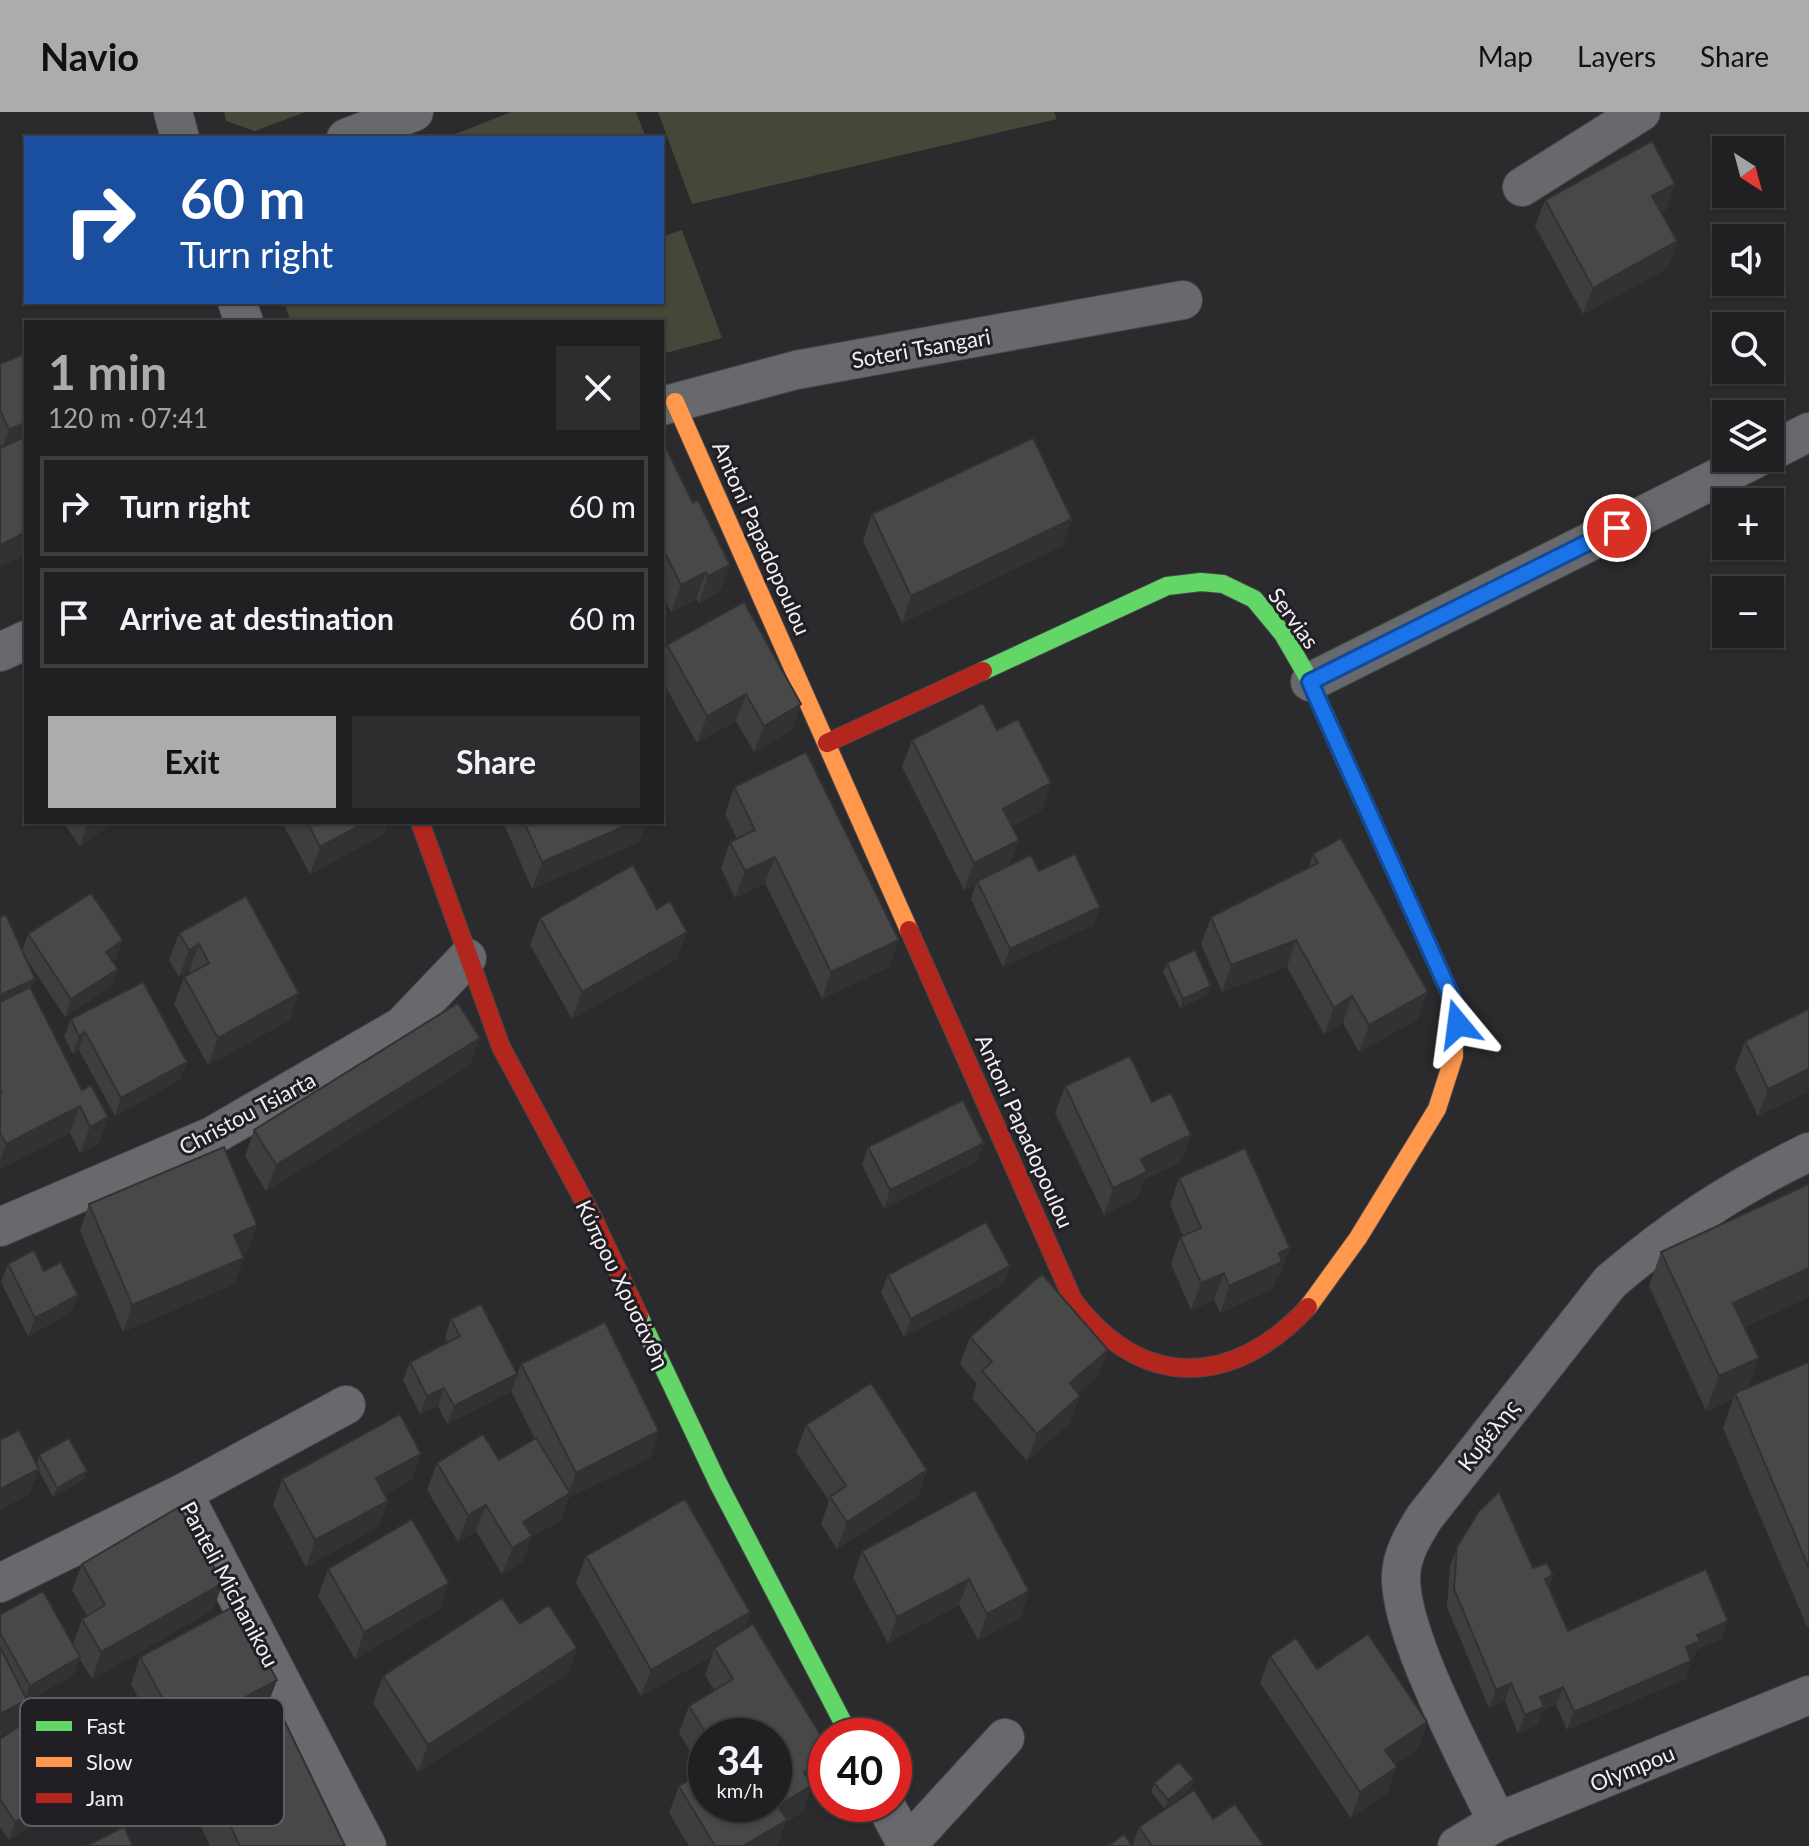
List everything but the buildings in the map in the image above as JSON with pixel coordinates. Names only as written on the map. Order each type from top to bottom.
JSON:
[{"type":"street","points":[[173,112],[179,136]]},
{"type":"street","points":[[351,136],[414,112]]},
{"type":"street","points":[[1522,187],[1641,112]]},
{"type":"street","name":"Soteri Tsangari","points":[[669,404],[796,370],[1183,300]]},
{"type":"street","name":"Antoni Papadopoulou","points":[[669,404],[827,743],[1073,1300],[1092,1327],[1110,1343],[1143,1359],[1179,1370],[1239,1363],[1270,1344],[1301,1318],[1328,1285],[1435,1112],[1452,1076],[1458,1049],[1458,1024],[1452,998]]},
{"type":"street","points":[[1784,445],[1809,432]]},
{"type":"street","points":[[1310,682],[1729,472]]},
{"type":"street","name":"Servias","points":[[827,743],[1167,586],[1201,580],[1231,585],[1254,599],[1310,682],[1452,998]]},
{"type":"street","points":[[0,652],[24,641]]},
{"type":"street","name":"Κύπρου Χρυσάνθη","points":[[421,824],[501,1047],[592,1216],[718,1483],[841,1718]]},
{"type":"street","name":"Christou Tsiarta","points":[[0,1227],[212,1136],[402,1026],[467,958]]},
{"type":"street","name":"Κυβέλης","points":[[1497,1822],[1419,1652],[1406,1614],[1401,1573],[1408,1544],[1433,1506],[1610,1282],[1646,1251],[1739,1186],[1809,1152]]},
{"type":"street","points":[[0,1583],[183,1493],[346,1405]]},
{"type":"street","name":"Panteli Michanikou","points":[[183,1493],[367,1846]]},
{"type":"street","name":"Olympou","points":[[1457,1846],[1497,1822],[1809,1695]]},
{"type":"street","points":[[894,1822],[906,1846],[1005,1738]]},
{"type":"green space","points":[[224,112],[305,112],[255,131],[226,121]]},
{"type":"green space","points":[[511,112],[636,112],[645,136],[450,136]]},
{"type":"green space","points":[[658,112],[1054,112],[1057,119],[692,204]]},
{"type":"green space","points":[[682,230],[722,338],[664,353],[664,320],[290,320],[285,304],[664,304],[664,236]]},
{"type":"traffic: fast","points":[[983,671],[1167,586],[1201,582],[1223,584],[1254,599],[1283,634],[1309,679],[1343,756]]},
{"type":"traffic: fast","points":[[639,1316],[718,1483],[841,1718]]},
{"type":"traffic: slow","points":[[675,402],[909,930]]},
{"type":"traffic: slow","points":[[1308,1307],[1358,1238],[1437,1109],[1454,1056],[1452,998],[1343,756]]},
{"type":"traffic: jam","points":[[827,743],[983,671]]},
{"type":"traffic: jam","points":[[421,824],[501,1047],[592,1216],[639,1316]]},
{"type":"traffic: jam","points":[[909,930],[1073,1300],[1100,1330],[1128,1351],[1158,1364],[1188,1368],[1219,1364],[1249,1353],[1279,1334],[1308,1307]]},
{"type":"route","points":[[1458,1024],[1452,998],[1310,682],[1617,528]]}]
